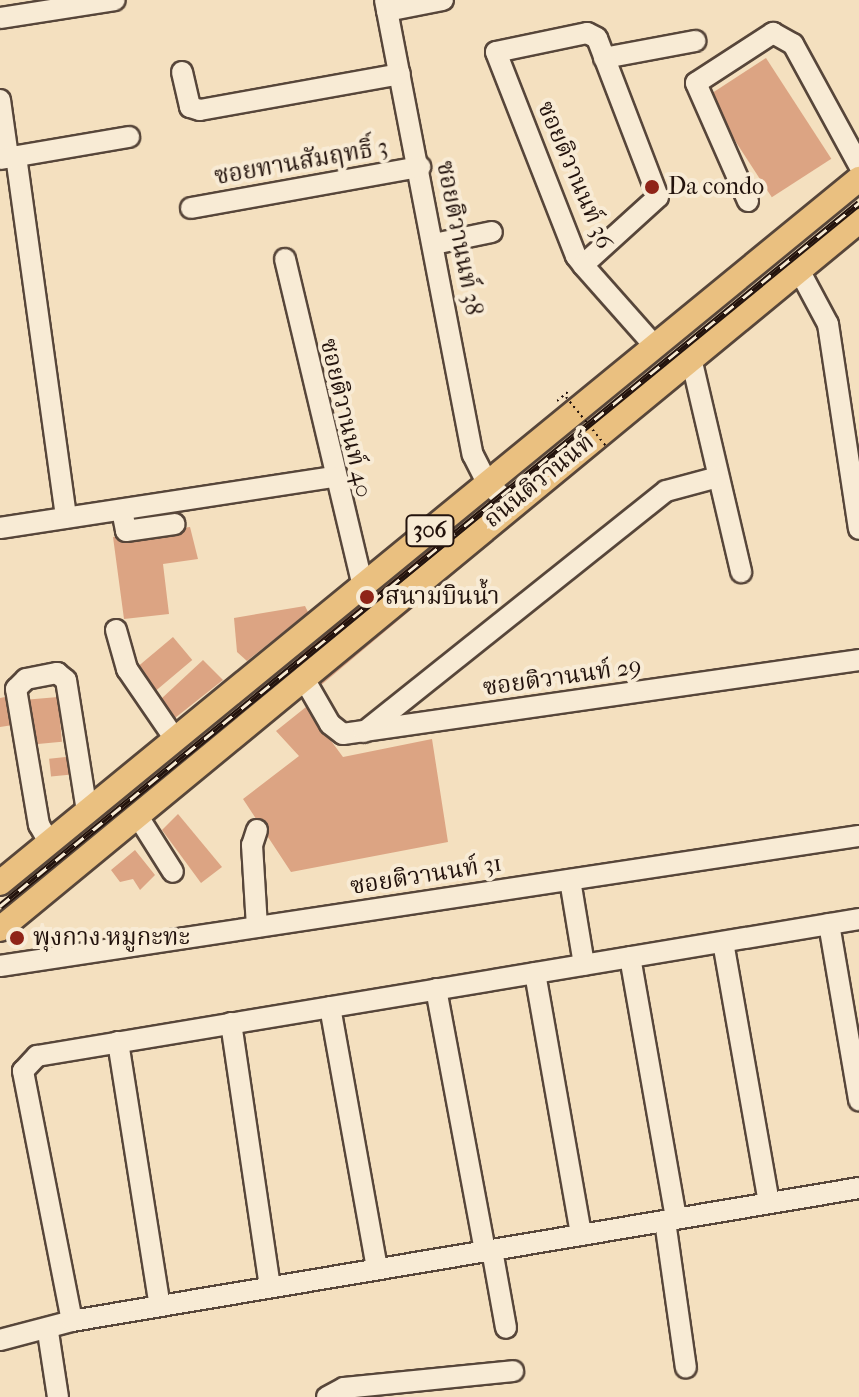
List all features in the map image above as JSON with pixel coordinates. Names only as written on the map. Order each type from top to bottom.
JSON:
[{"type":"main road","name":"ถนนติวานนท์","points":[[0,883],[488,484],[653,344],[859,179]]},
{"type":"main road","name":"ถนนติวานนท์","points":[[0,929],[859,221]]},
{"type":"street","points":[[0,18],[53,5],[115,0]]},
{"type":"street","points":[[386,5],[443,0]]},
{"type":"street","name":"ซอยติวานนท์ 38","points":[[386,5],[420,167],[473,455],[488,484]]},
{"type":"street","name":"ซอยติวานนท์ 36","points":[[604,58],[597,38],[587,33],[496,52],[583,265],[653,344]]},
{"type":"street","points":[[748,201],[696,83],[773,33],[793,44],[859,165]]},
{"type":"street","points":[[583,265],[658,197],[604,58],[695,41]]},
{"type":"street","points":[[182,72],[190,107],[200,110],[400,74]]},
{"type":"street","points":[[0,100],[66,518]]},
{"type":"street","points":[[8,157],[129,137]]},
{"type":"street","name":"ซอยทานสัมฤทธิ์ 3","points":[[191,208],[420,167]]},
{"type":"street","points":[[434,244],[492,232]]},
{"type":"street","name":"ซอยติวานนท์ 40","points":[[285,259],[332,477],[363,586]]},
{"type":"street","points":[[799,270],[828,324],[859,529]]},
{"type":"street","points":[[691,358],[741,572]]},
{"type":"street","points":[[0,528],[332,477]]},
{"type":"street","points":[[364,732],[666,491],[718,477]]},
{"type":"street","points":[[488,484],[511,505]]},
{"type":"street","points":[[122,510],[126,531],[175,524]]},
{"type":"street","points":[[116,630],[127,669],[175,739]]},
{"type":"street","name":"ซอยติวานนท์ 29","points":[[303,677],[335,730],[364,732],[859,660]]},
{"type":"street","points":[[49,842],[39,825],[16,689],[26,679],[57,673],[66,680],[87,811]]},
{"type":"street","points":[[137,815],[173,872]]},
{"type":"street","points":[[257,830],[252,845],[257,927]]},
{"type":"street","name":"ซอยติวานนท์ 31","points":[[0,966],[859,836]]},
{"type":"street","points":[[570,880],[584,965]]},
{"type":"street","points":[[72,1321],[23,1071],[37,1056],[859,919]]},
{"type":"street","points":[[829,924],[859,1100]]},
{"type":"street","points":[[723,942],[769,1203]]},
{"type":"street","points":[[630,957],[670,1220],[686,1368]]},
{"type":"street","points":[[535,973],[581,1235]]},
{"type":"street","points":[[436,989],[506,1328]]},
{"type":"street","points":[[330,1007],[377,1269]]},
{"type":"street","points":[[231,1023],[270,1287]]},
{"type":"street","points":[[118,1042],[160,1306]]},
{"type":"street","points":[[0,1340],[48,1332],[72,1321],[859,1188]]},
{"type":"street","points":[[48,1332],[58,1397]]},
{"type":"street","points":[[327,1397],[344,1388],[436,1388],[513,1371]]},
{"type":"path","points":[[566,397],[606,446]]},
{"type":"building","points":[[766,58],[831,159],[772,197],[706,97]]},
{"type":"building","name":"สนามบินน้ำ","points":[[438,510],[476,555],[321,685],[283,640]]},
{"type":"building","points":[[190,527],[198,559],[163,564],[169,614],[124,619],[113,537]]},
{"type":"building","points":[[305,606],[308,612],[247,661],[237,652],[234,618]]},
{"type":"building","points":[[173,637],[192,660],[152,693],[133,670]]},
{"type":"building","points":[[203,660],[223,680],[175,718],[161,699]]},
{"type":"building","points":[[10,696],[13,725],[0,727],[0,698]]},
{"type":"building","points":[[58,697],[62,742],[27,745],[23,700]]},
{"type":"building","points":[[306,707],[343,757],[432,739],[448,842],[291,872],[243,799],[299,756],[276,731]]},
{"type":"building","points":[[75,756],[77,774],[51,777],[49,759]]},
{"type":"building","points":[[178,814],[222,867],[201,883],[162,830]]},
{"type":"building","points":[[135,850],[155,875],[140,890],[133,879],[120,882],[111,870]]},
{"type":"railway","points":[[0,906],[859,203]]},
{"type":"place","name":"Da condo","points":[[652,187]]},
{"type":"place","name":"สนามบินน้ำ","points":[[367,597]]},
{"type":"place","name":"พุงกาง หมูกะทะ","points":[[17,938]]}]
